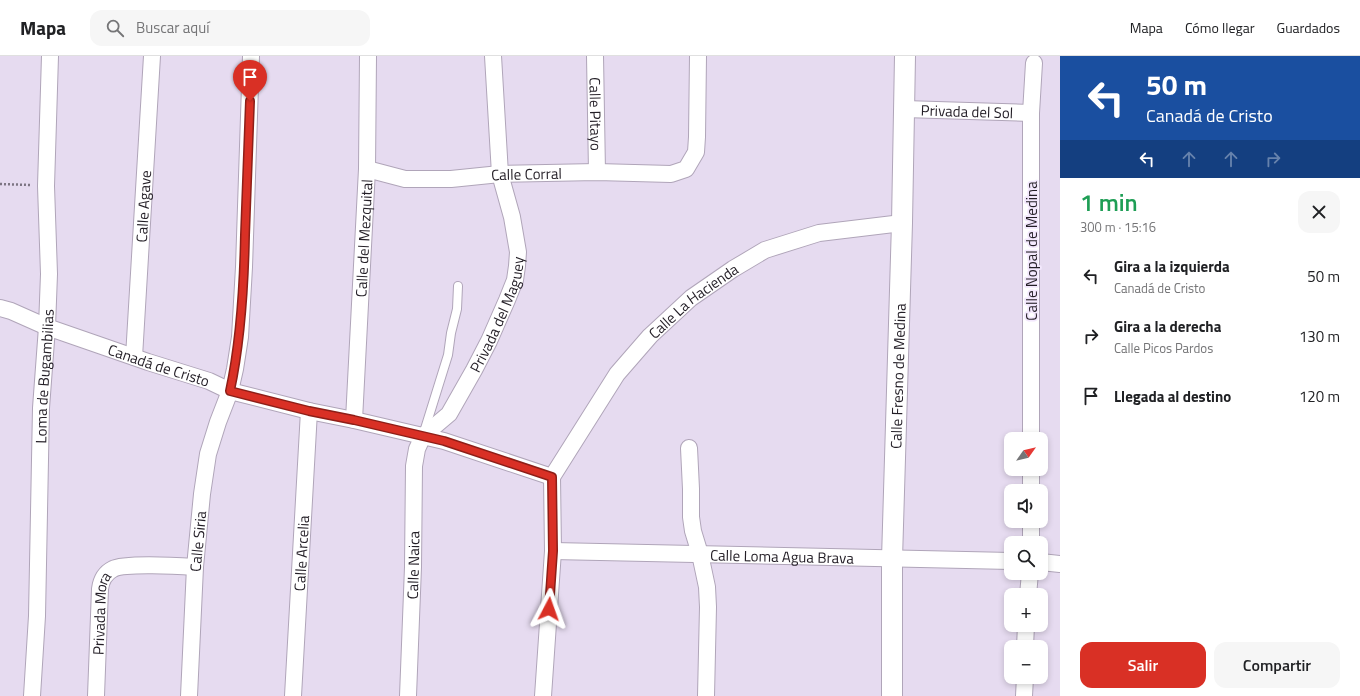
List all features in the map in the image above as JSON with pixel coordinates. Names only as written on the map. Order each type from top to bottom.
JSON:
[{"type":"street","name":"Loma de Bugambilias","points":[[32,696],[36,616],[41,408],[49,274],[46,186],[50,56]]},
{"type":"street","name":"Calle Agave","points":[[134,357],[152,56]]},
{"type":"street","name":"Calle Siria","points":[[189,696],[194,566],[202,494],[208,454],[230,391],[240,337],[244,267],[251,56]]},
{"type":"street","name":"Calle del Mezquital","points":[[354,420],[367,169],[368,56]]},
{"type":"street","name":"Privada del Maguey","points":[[423,436],[449,414],[489,341],[515,280],[518,252],[512,217],[500,174],[493,56]]},
{"type":"street","name":"Calle Pitayo","points":[[595,56],[597,172]]},
{"type":"street","name":"Calle Corral","points":[[367,169],[405,179],[451,179],[500,174],[597,172],[671,174],[686,168],[696,152],[698,137],[698,56]]},
{"type":"street","name":"Calle Fresno de Medina","points":[[892,696],[892,559],[902,223],[905,56]]},
{"type":"street","name":"Calle Nopal de Medina","points":[[1031,432],[1031,113],[1034,62]]},
{"type":"street","name":"Privada del Sol","points":[[904,109],[1031,113]]},
{"type":"street","name":"Calle La Hacienda","points":[[552,477],[617,374],[650,336],[691,298],[733,269],[765,250],[819,233],[902,223]]},
{"type":"street","name":"Canadá de Cristo","points":[[0,308],[11,311],[47,327],[209,381],[230,391],[309,411],[444,441],[552,477]]},
{"type":"street","name":"Calle Arcelia","points":[[293,696],[309,411]]},
{"type":"street","name":"Calle Naica","points":[[408,696],[413,567],[414,466],[417,449],[423,436]]},
{"type":"street","points":[[689,448],[691,517],[707,587],[706,696]]},
{"type":"street","points":[[543,696],[553,551],[552,477]]},
{"type":"street","name":"Calle Loma Agua Brava","points":[[553,551],[1004,561]]},
{"type":"street","points":[[1048,563],[1060,564]]},
{"type":"street","name":"Privada Mora","points":[[96,696],[101,581],[114,568],[140,566],[194,566]]},
{"type":"street","points":[[1024,696],[1025,684]]},
{"type":"lane","points":[[423,436],[448,355],[451,333],[457,309],[458,286]]},
{"type":"path","points":[[0,184],[46,186]]},
{"type":"route","points":[[250,101],[240,337],[230,391],[309,411],[444,441],[552,477],[553,551],[549,609]]}]
